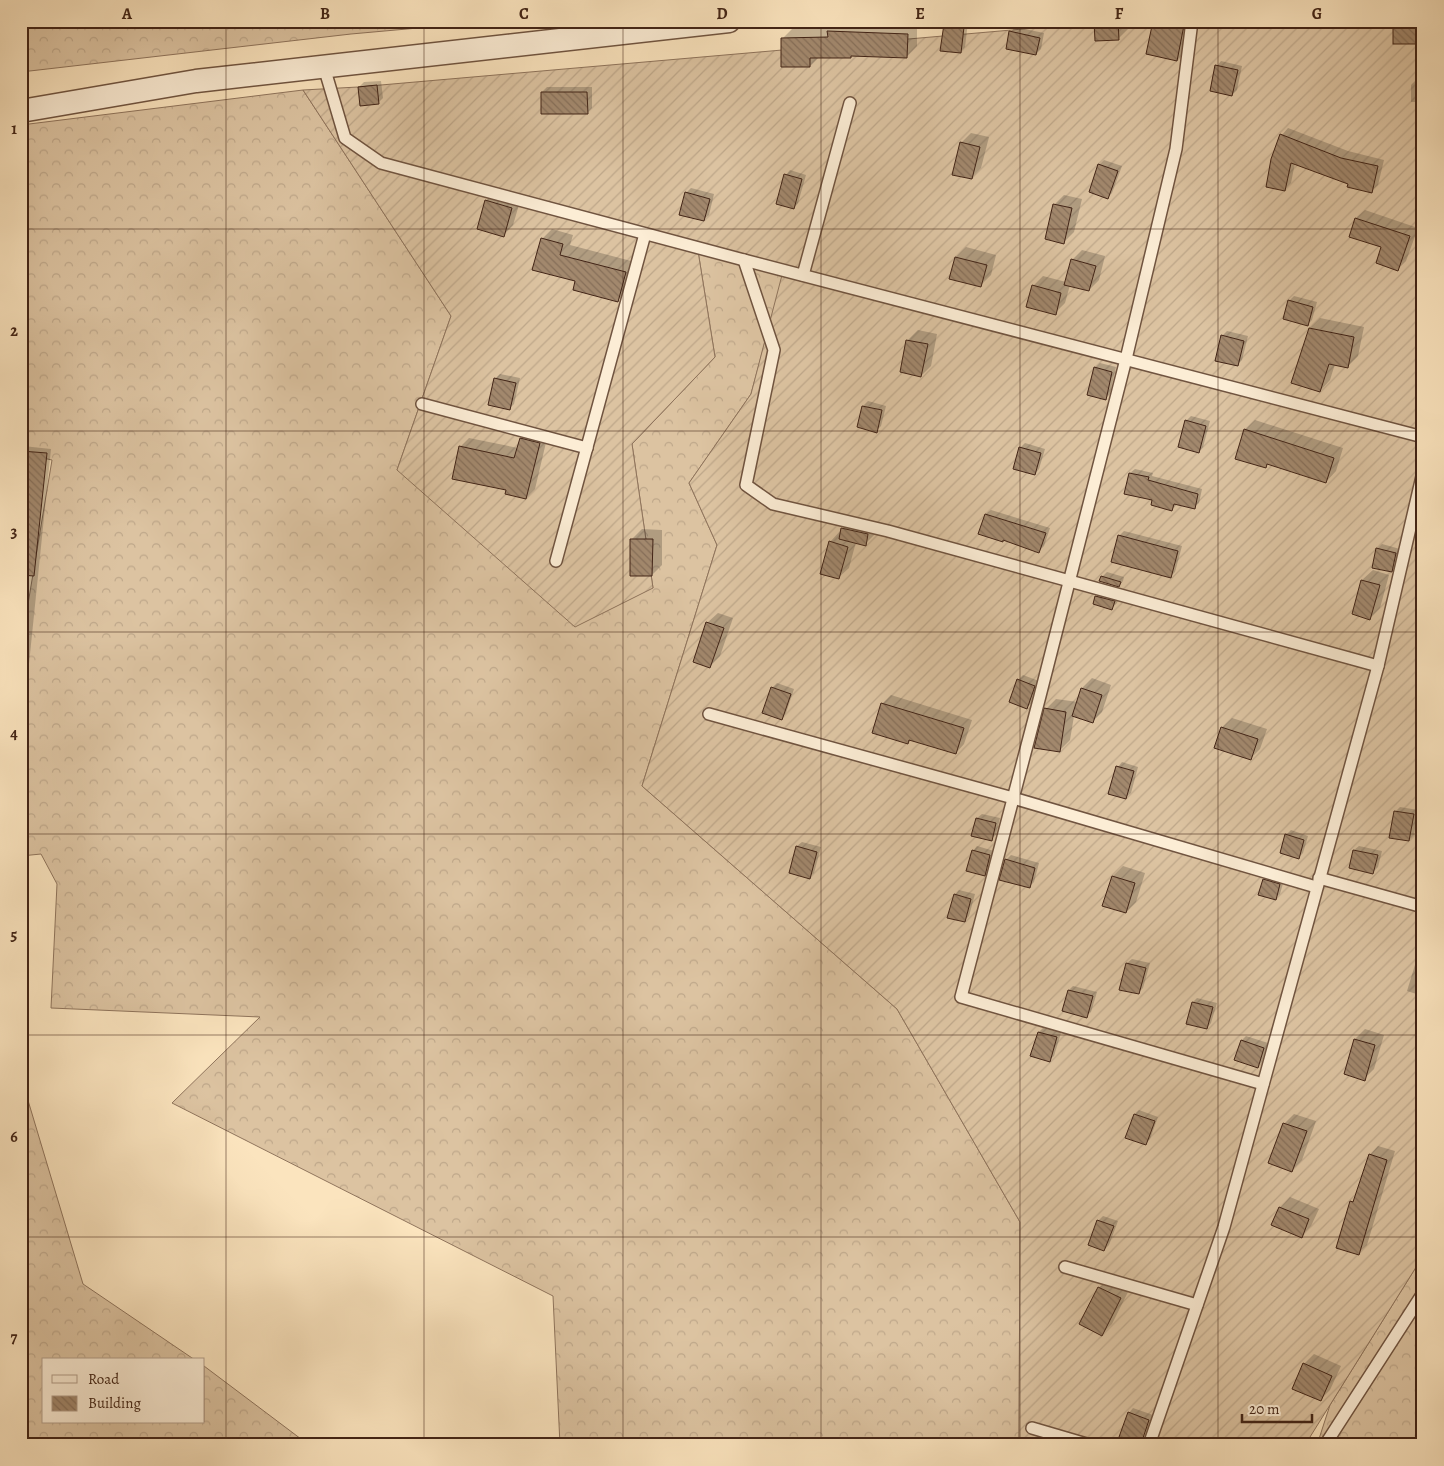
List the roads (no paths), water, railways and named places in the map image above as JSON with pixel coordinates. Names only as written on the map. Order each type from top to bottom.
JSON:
[{"type":"street","points":[[21,111],[196,81],[729,21]]},
{"type":"lane","points":[[1192,21],[1176,150],[1126,358],[961,997],[1262,1084]]},
{"type":"lane","points":[[324,67],[345,138],[381,163],[645,234],[1423,437]]},
{"type":"lane","points":[[803,275],[850,103]]},
{"type":"lane","points":[[556,562],[645,234]]},
{"type":"lane","points":[[744,260],[774,350],[746,485],[772,504],[888,531],[1378,666]]},
{"type":"lane","points":[[422,404],[587,448]]},
{"type":"lane","points":[[1149,1445],[1224,1227],[1378,666],[1423,472]]},
{"type":"lane","points":[[709,714],[1318,883],[1423,907]]},
{"type":"lane","points":[[1065,1266],[1197,1305]]},
{"type":"lane","points":[[1325,1445],[1423,1293]]},
{"type":"lane","points":[[1032,1428],[1090,1445]]}]
